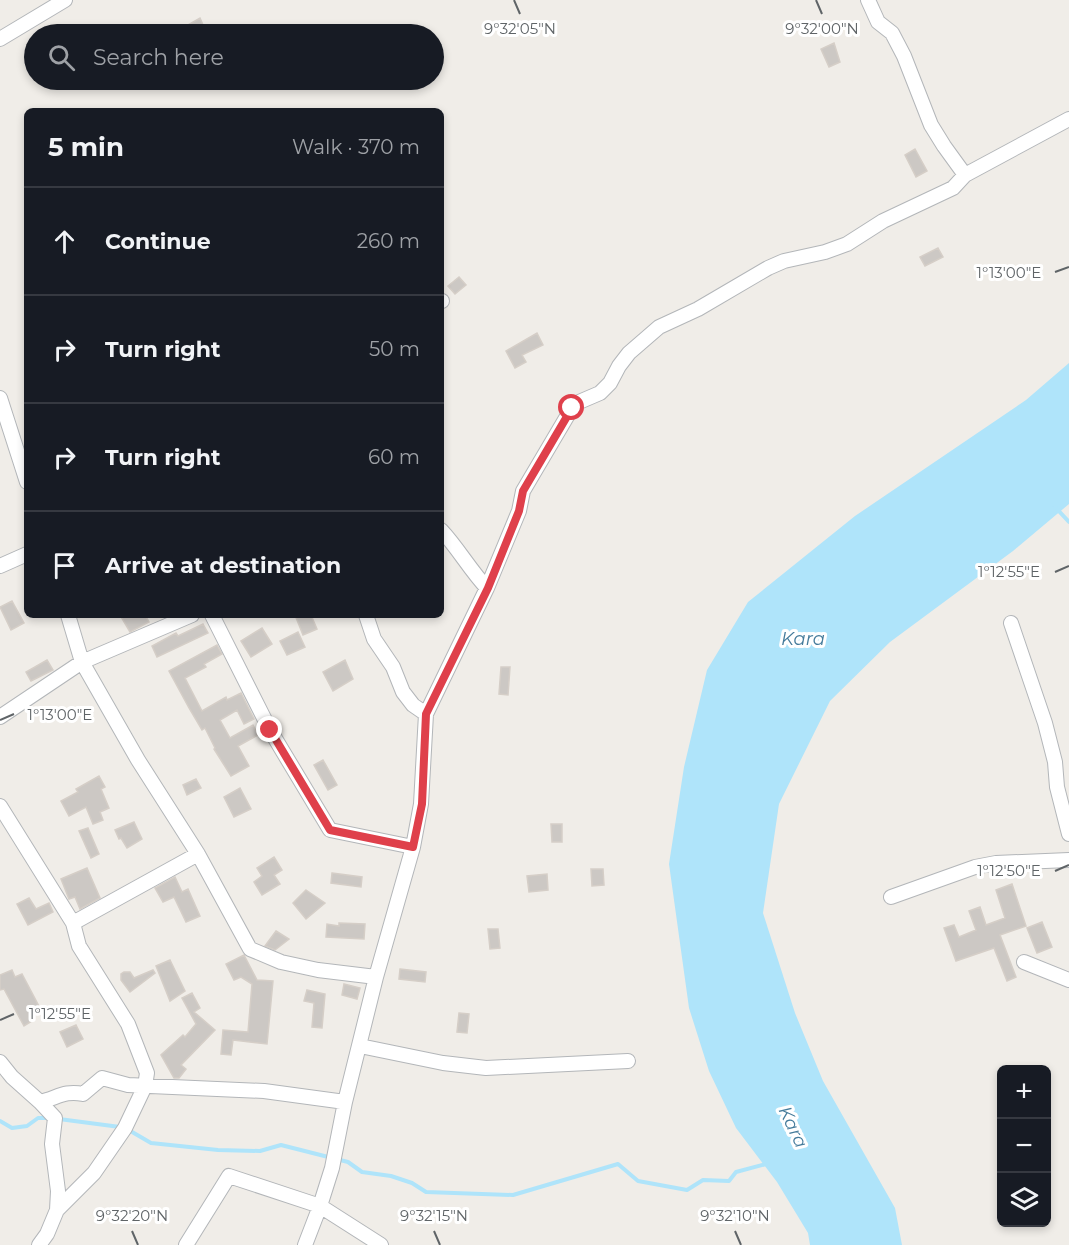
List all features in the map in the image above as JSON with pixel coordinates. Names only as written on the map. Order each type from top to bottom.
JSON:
[{"type":"street","points":[[25,24],[65,0]]},
{"type":"street","points":[[868,0],[879,22],[892,33],[904,56],[931,125],[965,174]]},
{"type":"street","points":[[0,39],[24,25]]},
{"type":"street","points":[[305,1245],[332,1168],[345,1102],[376,977],[413,847],[422,804],[426,714],[488,588],[519,511],[523,491],[572,408],[579,402],[600,393],[610,383],[629,353],[659,327],[698,309],[768,268],[784,261],[825,252],[848,244],[883,221],[953,188],[965,174],[1069,119]]},
{"type":"street","points":[[0,398],[24,473]]},
{"type":"street","points":[[444,533],[471,572],[488,588]]},
{"type":"street","points":[[0,566],[24,555]]},
{"type":"street","points":[[69,618],[82,662],[138,760],[198,854],[250,949],[280,962],[376,977]]},
{"type":"street","points":[[0,717],[82,662],[185,618]]},
{"type":"street","points":[[214,618],[270,730],[330,830],[413,847]]},
{"type":"street","points":[[367,618],[374,639],[393,667],[403,692],[413,705],[426,714]]},
{"type":"street","points":[[1011,623],[1045,723],[1069,834]]},
{"type":"street","points":[[0,806],[73,923],[79,946],[128,1024],[147,1073],[146,1086],[125,1128],[94,1173],[57,1210]]},
{"type":"street","points":[[73,923],[198,854]]},
{"type":"street","points":[[891,897],[975,867],[996,863],[1069,860]]},
{"type":"street","points":[[1024,962],[1069,980]]},
{"type":"street","points":[[360,1046],[443,1063],[486,1068],[628,1061]]},
{"type":"street","points":[[0,1062],[12,1077],[55,1118],[52,1144],[58,1191],[57,1210],[47,1234],[39,1245]]},
{"type":"street","points":[[40,1102],[50,1100],[62,1093],[83,1094],[102,1078],[128,1085],[264,1091],[345,1102]]},
{"type":"street","points":[[186,1245],[229,1176],[320,1206],[381,1245]]},
{"type":"water","name":"Kara","points":[[1069,363],[1069,504],[1013,551],[890,642],[830,701],[779,804],[763,913],[795,1013],[823,1081],[895,1208],[902,1245],[810,1245],[808,1233],[777,1182],[736,1128],[709,1071],[689,1008],[669,864],[684,767],[707,670],[748,602],[855,516],[1026,400]]},
{"type":"building","points":[[200,18],[203,24],[190,24]]},
{"type":"building","points":[[834,43],[840,62],[829,67],[821,49]]},
{"type":"building","points":[[915,149],[927,171],[916,177],[905,155]]},
{"type":"building","points":[[938,248],[943,257],[925,266],[920,257]]},
{"type":"building","points":[[459,277],[466,285],[455,294],[448,286]]},
{"type":"building","points":[[537,333],[543,345],[522,355],[526,362],[515,368],[506,351]]},
{"type":"building","points":[[12,601],[24,623],[11,630],[0,607]]},
{"type":"building","points":[[122,618],[147,618],[149,622],[130,632]]},
{"type":"building","points":[[296,618],[312,618],[317,629],[303,635]]},
{"type":"building","points":[[203,624],[208,633],[157,657],[152,646],[176,633],[178,636]]},
{"type":"building","points":[[262,628],[272,644],[251,657],[241,641]]},
{"type":"building","points":[[298,632],[305,647],[287,655],[280,641]]},
{"type":"building","points":[[217,645],[222,654],[204,664],[206,667],[185,678],[202,711],[226,697],[227,700],[241,693],[254,719],[244,724],[237,710],[220,720],[230,738],[253,725],[258,735],[238,746],[249,766],[231,776],[214,749],[205,728],[202,730],[169,671]]},
{"type":"building","points":[[47,660],[53,670],[31,681],[26,672]]},
{"type":"building","points":[[345,660],[353,679],[333,691],[323,672]]},
{"type":"building","points":[[501,667],[510,667],[508,695],[499,694]]},
{"type":"building","points":[[323,760],[337,785],[328,790],[314,765]]},
{"type":"building","points":[[99,776],[105,787],[101,789],[109,808],[100,812],[103,820],[93,824],[86,807],[69,816],[61,801],[78,792],[76,789]]},
{"type":"building","points":[[196,779],[201,788],[187,795],[183,785]]},
{"type":"building","points":[[240,788],[251,809],[234,817],[224,797]]},
{"type":"building","points":[[134,822],[142,839],[127,848],[115,830]]},
{"type":"building","points":[[551,824],[562,824],[562,842],[552,842]]},
{"type":"building","points":[[88,828],[99,854],[91,858],[79,831]]},
{"type":"building","points":[[274,857],[282,870],[274,875],[280,884],[262,895],[254,882],[262,876],[257,868]]},
{"type":"building","points":[[87,868],[100,898],[80,909],[75,897],[69,899],[61,879]]},
{"type":"building","points":[[591,869],[603,869],[604,885],[592,886]]},
{"type":"building","points":[[332,873],[362,877],[361,887],[331,883]]},
{"type":"building","points":[[547,874],[548,890],[529,892],[527,876]]},
{"type":"building","points":[[175,877],[182,892],[188,889],[200,916],[186,922],[174,897],[163,902],[155,888]]},
{"type":"building","points":[[1012,884],[1026,926],[1000,935],[1016,977],[1007,981],[994,948],[956,961],[944,928],[954,925],[959,937],[976,930],[969,911],[980,907],[986,925],[1005,918],[996,890]]},
{"type":"building","points":[[306,890],[325,903],[306,919],[293,903]]},
{"type":"building","points":[[29,898],[36,909],[49,903],[53,912],[28,925],[17,904]]},
{"type":"building","points":[[1042,922],[1052,947],[1037,953],[1027,928]]},
{"type":"building","points":[[339,923],[365,924],[364,939],[326,937],[327,924],[339,926]]},
{"type":"building","points":[[488,929],[498,929],[500,948],[490,949]]},
{"type":"building","points":[[276,931],[289,939],[275,950],[265,946]]},
{"type":"building","points":[[244,955],[257,980],[273,981],[267,1044],[233,1040],[231,1055],[221,1054],[223,1030],[248,1032],[252,984],[241,977],[234,980],[226,964]]},
{"type":"building","points":[[170,960],[185,991],[170,1001],[156,966]]},
{"type":"building","points":[[400,969],[426,972],[425,982],[399,979]]},
{"type":"building","points":[[12,970],[15,977],[22,974],[41,1010],[30,1016],[32,1021],[24,1026],[4,989],[0,990],[0,975]]},
{"type":"building","points":[[153,970],[155,973],[130,992],[121,980],[121,974],[124,972],[130,972],[134,978]]},
{"type":"building","points":[[344,984],[360,988],[357,999],[342,995]]},
{"type":"building","points":[[307,990],[325,994],[322,1028],[312,1027],[314,1003],[304,1001]]},
{"type":"building","points":[[192,993],[200,1008],[194,1012],[215,1030],[181,1065],[186,1069],[179,1078],[174,1078],[161,1055],[183,1035],[185,1037],[196,1024],[182,998]]},
{"type":"building","points":[[459,1013],[469,1014],[467,1033],[457,1032]]},
{"type":"building","points":[[76,1025],[83,1039],[67,1047],[60,1032]]},
{"type":"waterway","points":[[1055,507],[1069,522]]},
{"type":"waterway","points":[[0,1121],[12,1128],[27,1126],[38,1118],[48,1118]]},
{"type":"waterway","points":[[59,1119],[120,1127]]},
{"type":"waterway","points":[[127,1129],[151,1143],[218,1150],[260,1151],[281,1145],[348,1162],[362,1172],[391,1176],[412,1183],[426,1192],[513,1195],[618,1164],[638,1181],[687,1190],[703,1180],[729,1181],[736,1172],[766,1164]]},
{"type":"route","points":[[270,730],[330,830],[413,847],[422,804],[426,714],[488,588],[519,511],[523,491],[572,408]]}]
